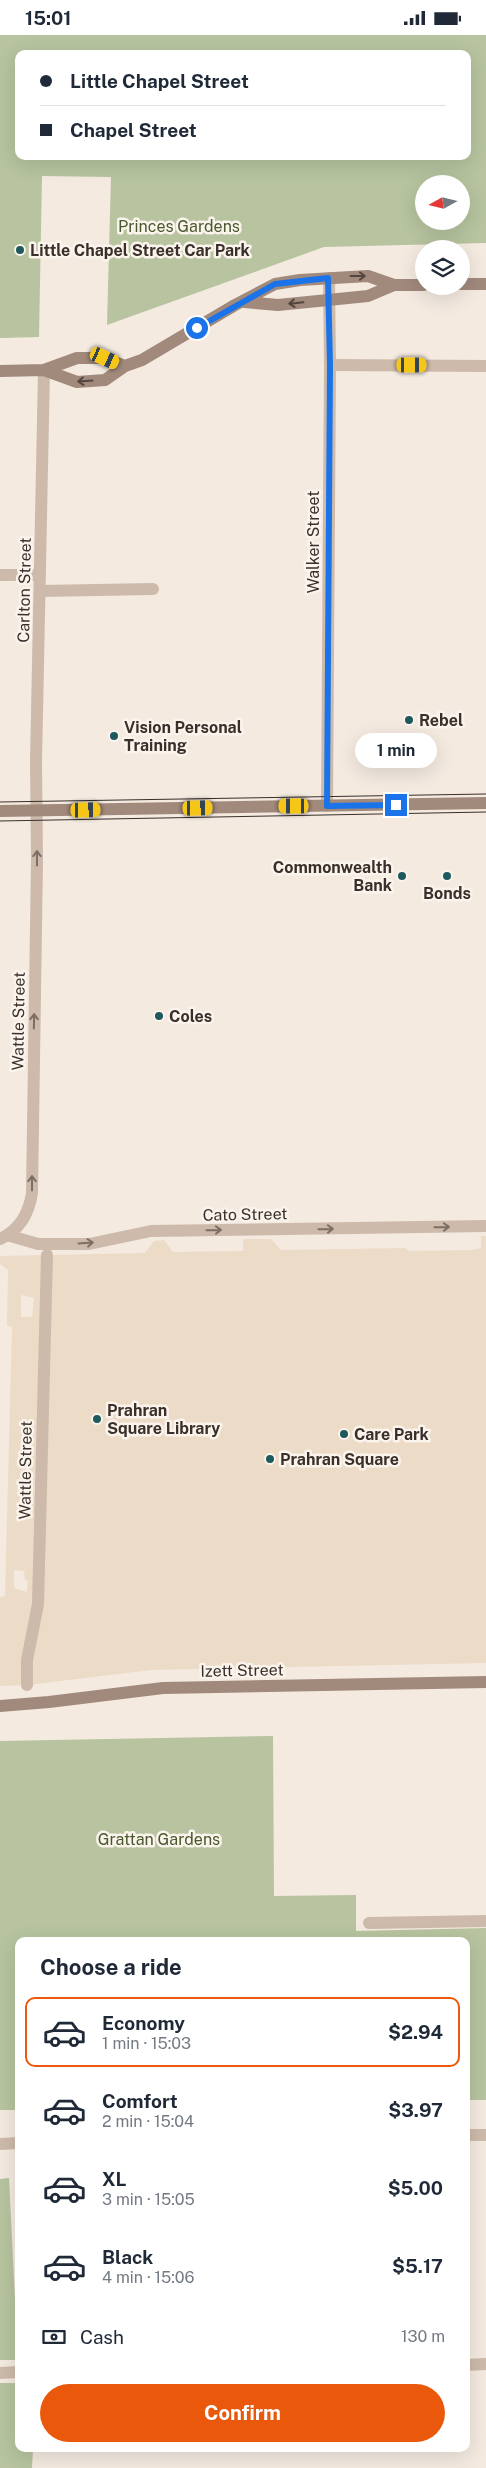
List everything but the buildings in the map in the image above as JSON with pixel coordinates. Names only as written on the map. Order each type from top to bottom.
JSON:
[{"type":"street","points":[[44,370],[77,382],[105,380],[125,366],[142,360],[275,284],[368,276],[394,285],[415,285]]},
{"type":"street","name":"Walker Street","points":[[327,806],[330,365],[328,278]]},
{"type":"street","points":[[470,284],[486,284]]},
{"type":"street","points":[[244,301],[278,305],[368,296],[394,285]]},
{"type":"street","points":[[0,371],[44,370],[77,358],[105,358],[125,366]]},
{"type":"street","points":[[330,365],[486,366]]},
{"type":"street","name":"Carlton Street","points":[[37,810],[44,370]]},
{"type":"street","points":[[0,575],[40,575]]},
{"type":"street","points":[[40,591],[153,589]]},
{"type":"street","points":[[0,811],[486,803]]},
{"type":"street","name":"Wattle Street","points":[[8,1234],[26,1215],[32,1193],[37,810]]},
{"type":"street","name":"Cato Street","points":[[8,1234],[38,1244],[89,1244],[150,1231],[486,1226]]},
{"type":"street","name":"Wattle Street","points":[[27,1685],[27,1660],[38,1604],[47,1255]]},
{"type":"street","name":"Izett Street","points":[[0,1705],[49,1702],[163,1688],[486,1682]]},
{"type":"street","points":[[369,1923],[486,1921]]},
{"type":"street","points":[[470,2135],[486,2135]]},
{"type":"street","points":[[0,2144],[15,2143]]},
{"type":"street","points":[[470,2365],[486,2364]]},
{"type":"street","points":[[0,2373],[15,2373]]},
{"type":"green space","name":"Princes Gardens","points":[[0,35],[486,35],[486,243],[470,243],[470,240],[415,240],[415,245],[324,247],[107,325],[111,177],[42,176],[39,337],[0,338]]},
{"type":"green space","name":"Grattan Gardens","points":[[273,1736],[274,1896],[356,1895],[356,1931],[486,1928],[486,2100],[470,2100],[470,1937],[15,1937],[15,2110],[0,2110],[0,1741]]},
{"type":"green space","points":[[9,2178],[15,2300],[15,2360],[0,2360],[0,2179]]},
{"type":"green space","points":[[0,2383],[15,2383],[15,2452],[33,2452],[32,2468],[0,2468]]},
{"type":"shaded area","name":"Prahran Square","points":[[481,1236],[486,1236],[486,1663],[151,1670],[27,1685],[0,1686],[0,1597],[5,1596],[12,1327],[7,1326],[8,1270],[0,1264],[0,1256],[145,1253],[154,1241],[164,1240],[173,1252],[243,1251],[243,1239],[271,1239],[281,1250],[405,1248],[410,1251],[473,1250],[481,1248]],"holes":[[[21,1295],[34,1298],[32,1317],[21,1317]],[[14,1570],[24,1571],[25,1580],[28,1581],[27,1592],[14,1588]]]},
{"type":"tram line","points":[[0,802],[486,794]]},
{"type":"tram line","points":[[0,821],[486,812]]},
{"type":"place","name":"Little Chapel Street Car Park","points":[[20,250]]},
{"type":"place","name":"Rebel","points":[[409,720]]},
{"type":"place","name":"Vision Personal Training","points":[[114,736]]},
{"type":"place","name":"Commonwealth Bank","points":[[402,876]]},
{"type":"place","name":"Bonds","points":[[447,876]]},
{"type":"place","name":"Coles","points":[[159,1016]]},
{"type":"place","name":"Prahran Square Library","points":[[97,1419]]},
{"type":"place","name":"Care Park","points":[[344,1434]]},
{"type":"place","name":"Prahran Square","points":[[270,1459]]},
{"type":"route","points":[[197,328],[275,284],[328,278],[330,365],[327,806],[396,805]]}]
